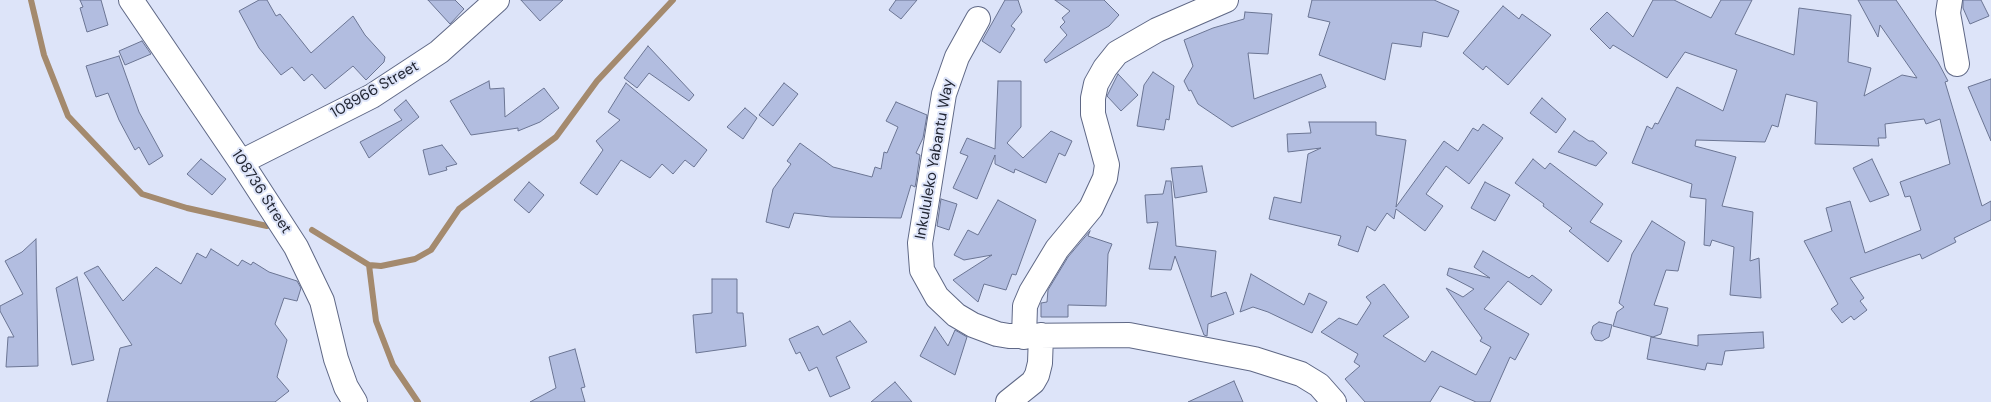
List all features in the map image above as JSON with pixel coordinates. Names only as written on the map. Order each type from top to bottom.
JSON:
[{"type":"street","name":"108736 Street","points":[[131,0],[242,162],[310,272],[322,302],[338,366],[346,387],[355,402]]},
{"type":"street","name":"108966 Street","points":[[242,162],[372,96],[440,52],[497,0]]},
{"type":"street","points":[[1008,402],[1033,382],[1038,375],[1040,363],[1025,306],[1030,292],[1057,249],[1090,208],[1105,178],[1107,165],[1093,114],[1093,98],[1096,84],[1105,68],[1117,53],[1158,30],[1226,0]]},
{"type":"street","points":[[1950,0],[1948,13],[1957,64]]},
{"type":"street","name":"Inkululeko Yabantu Way","points":[[978,19],[957,57],[944,94],[920,243],[922,270],[937,298],[956,315],[986,331],[1009,336],[1129,336],[1150,338],[1254,359],[1301,374],[1320,385],[1334,402]]},
{"type":"building","points":[[80,0],[101,0],[108,25],[87,32],[80,8],[83,7]]},
{"type":"building","points":[[259,0],[267,0],[276,16],[280,14],[311,53],[353,16],[365,35],[385,57],[384,62],[366,80],[353,66],[325,89],[312,74],[304,81],[292,67],[281,75],[259,48],[239,11]]},
{"type":"building","points":[[428,0],[455,0],[464,9],[450,24]]},
{"type":"building","points":[[521,0],[563,0],[540,21]]},
{"type":"building","points":[[896,0],[917,0],[901,19],[889,10]]},
{"type":"building","points":[[1005,0],[1018,0],[1022,12],[1011,26],[1015,29],[1000,53],[982,41]]},
{"type":"building","points":[[1055,0],[1104,0],[1119,15],[1109,26],[1046,63],[1044,60],[1067,35],[1060,27],[1065,22],[1062,18],[1070,11]]},
{"type":"building","points":[[1312,0],[1434,0],[1459,11],[1448,37],[1423,32],[1421,47],[1392,43],[1385,80],[1319,55],[1330,22],[1308,17]]},
{"type":"building","points":[[1653,0],[1674,0],[1711,18],[1721,0],[1752,0],[1735,34],[1794,55],[1799,8],[1851,15],[1848,62],[1871,68],[1864,96],[1902,75],[1917,78],[1880,25],[1878,37],[1858,0],[1896,0],[1938,62],[1948,81],[1945,82],[1982,206],[1991,201],[1991,220],[1954,238],[1956,242],[1922,259],[1920,254],[1850,278],[1864,298],[1860,301],[1867,310],[1854,320],[1851,316],[1842,323],[1831,309],[1838,304],[1804,241],[1832,231],[1826,208],[1850,201],[1865,253],[1921,230],[1910,196],[1905,197],[1900,182],[1950,164],[1940,119],[1926,124],[1924,119],[1885,124],[1886,138],[1878,138],[1879,146],[1815,144],[1817,102],[1786,94],[1778,127],[1772,125],[1765,142],[1696,140],[1695,146],[1736,157],[1722,206],[1753,212],[1750,261],[1759,258],[1761,298],[1730,295],[1734,247],[1712,240],[1710,246],[1704,245],[1706,199],[1690,197],[1692,184],[1632,163],[1647,126],[1652,129],[1655,123],[1658,124],[1677,87],[1723,111],[1737,70],[1685,52],[1667,78],[1613,45],[1610,49],[1590,29],[1607,12],[1633,37]]},
{"type":"building","points":[[1963,0],[1981,0],[1989,16],[1970,24],[1963,8]]},
{"type":"building","points":[[1503,6],[1519,19],[1522,14],[1551,35],[1508,85],[1486,66],[1483,70],[1463,53]]},
{"type":"building","points":[[1245,12],[1272,14],[1268,54],[1248,53],[1254,99],[1321,74],[1326,87],[1232,127],[1198,104],[1191,90],[1189,91],[1184,81],[1193,66],[1184,40],[1213,28],[1244,19]]},
{"type":"building","points":[[142,41],[151,54],[125,65],[119,51]]},
{"type":"building","points":[[648,46],[694,95],[689,101],[649,73],[637,88],[624,78]]},
{"type":"building","points":[[119,56],[139,112],[163,156],[149,165],[139,147],[135,150],[119,120],[108,93],[96,97],[86,66]]},
{"type":"building","points":[[1153,72],[1174,86],[1169,120],[1166,119],[1164,130],[1137,126],[1144,85]]},
{"type":"building","points":[[1118,74],[1138,95],[1121,111],[1107,96]]},
{"type":"building","points":[[1991,79],[1991,141],[1968,87]]},
{"type":"building","points":[[489,81],[490,89],[504,88],[505,117],[544,88],[559,108],[540,122],[518,131],[518,128],[471,135],[450,101]]},
{"type":"building","points":[[998,81],[1021,81],[1021,127],[1007,143],[1023,158],[1051,131],[1072,141],[1065,156],[1059,153],[1046,183],[1015,169],[1014,173],[995,164],[995,155],[977,199],[953,188],[968,156],[960,153],[967,138],[995,149]]},
{"type":"building","points":[[626,83],[707,150],[694,167],[685,160],[673,174],[662,164],[650,178],[621,160],[597,195],[580,183],[603,150],[596,141],[620,120],[608,112]]},
{"type":"building","points":[[784,83],[798,94],[773,126],[759,115]]},
{"type":"building","points":[[1542,98],[1566,119],[1556,133],[1530,113]]},
{"type":"building","points":[[406,100],[419,117],[369,158],[360,142],[402,120],[394,110]]},
{"type":"building","points":[[896,102],[927,115],[923,138],[916,153],[920,155],[915,187],[911,185],[901,218],[831,217],[794,213],[789,228],[766,222],[773,189],[791,164],[787,161],[800,143],[833,167],[872,177],[875,167],[881,169],[884,152],[887,153],[898,127],[886,121]]},
{"type":"building","points":[[745,108],[757,118],[743,139],[727,127]]},
{"type":"building","points":[[1309,122],[1376,122],[1376,135],[1406,140],[1396,207],[1444,141],[1458,151],[1473,128],[1478,131],[1483,124],[1503,138],[1469,184],[1446,166],[1426,194],[1443,206],[1425,231],[1396,209],[1394,219],[1387,213],[1375,231],[1367,226],[1358,252],[1338,245],[1341,236],[1269,219],[1274,197],[1301,203],[1308,154],[1321,148],[1288,152],[1287,134],[1311,133]]},
{"type":"building","points":[[1574,131],[1589,141],[1593,141],[1607,153],[1596,166],[1558,152]]},
{"type":"building","points":[[442,145],[457,164],[446,167],[447,170],[429,175],[423,150]]},
{"type":"building","points":[[201,159],[226,179],[212,195],[187,174]]},
{"type":"building","points":[[1533,159],[1545,169],[1550,163],[1603,204],[1590,222],[1622,241],[1608,262],[1569,231],[1572,228],[1543,206],[1544,204],[1515,183]]},
{"type":"building","points":[[1872,159],[1889,195],[1870,202],[1853,168]]},
{"type":"building","points":[[1202,166],[1207,192],[1175,198],[1171,168]]},
{"type":"building","points":[[1166,181],[1171,181],[1176,246],[1216,251],[1211,297],[1226,292],[1234,314],[1208,324],[1207,336],[1204,335],[1175,256],[1171,270],[1149,269],[1158,222],[1147,223],[1145,195],[1163,194]]},
{"type":"building","points":[[529,182],[544,195],[529,213],[514,200]]},
{"type":"building","points":[[1485,182],[1510,195],[1495,221],[1471,208]]},
{"type":"building","points":[[941,199],[957,204],[949,230],[937,226]]},
{"type":"building","points":[[998,200],[1036,220],[1016,275],[1012,274],[1006,290],[984,284],[978,302],[953,280],[992,255],[964,260],[954,255],[968,230],[978,235]]},
{"type":"building","points":[[1652,221],[1685,242],[1678,271],[1666,270],[1654,305],[1668,308],[1661,334],[1653,337],[1613,326],[1617,312],[1624,307],[1619,303],[1632,254]]},
{"type":"building","points":[[1090,231],[1088,236],[1112,244],[1108,254],[1106,306],[1068,305],[1068,317],[1041,317],[1041,303],[1047,302],[1048,290],[1068,257]]},
{"type":"building","points":[[36,239],[38,366],[6,367],[8,337],[14,337],[0,311],[0,306],[23,294],[5,261],[22,252]]},
{"type":"building","points":[[211,249],[238,266],[242,260],[251,265],[253,262],[269,272],[297,281],[301,288],[297,301],[284,298],[275,324],[287,340],[277,377],[289,391],[275,402],[107,402],[120,348],[132,345],[84,273],[98,266],[123,301],[156,267],[181,284],[197,253],[206,258]]},
{"type":"building","points":[[1483,251],[1529,278],[1532,275],[1552,290],[1541,305],[1508,281],[1484,309],[1529,334],[1515,360],[1510,357],[1490,402],[1476,402],[1440,386],[1430,402],[1365,402],[1345,379],[1360,366],[1354,362],[1358,354],[1321,332],[1339,318],[1357,325],[1371,303],[1366,297],[1384,284],[1409,317],[1383,336],[1425,362],[1432,351],[1476,375],[1491,347],[1480,341],[1482,338],[1446,288],[1463,297],[1474,289],[1447,275],[1449,268],[1490,278],[1474,267]]},
{"type":"building","points":[[1251,274],[1304,305],[1309,293],[1327,302],[1312,333],[1253,307],[1240,312]]},
{"type":"building","points":[[77,277],[94,360],[72,365],[56,288]]},
{"type":"building","points":[[712,279],[737,279],[737,313],[743,313],[746,346],[696,353],[693,315],[712,313]]},
{"type":"building","points":[[850,321],[867,342],[836,357],[850,388],[830,397],[817,367],[809,371],[800,352],[796,354],[789,339],[818,326],[823,335]]},
{"type":"building","points":[[1599,322],[1612,325],[1609,337],[1602,341],[1595,340],[1591,333],[1593,326]]},
{"type":"building","points":[[935,327],[948,346],[955,330],[967,337],[955,375],[920,356]]},
{"type":"building","points":[[1763,332],[1764,348],[1725,351],[1722,365],[1707,363],[1705,370],[1647,359],[1651,337],[1698,346],[1698,335]]},
{"type":"building","points":[[575,349],[585,387],[581,388],[585,402],[530,402],[556,388],[549,357]]},
{"type":"building","points":[[1234,381],[1243,402],[1188,402]]},
{"type":"building","points":[[895,382],[912,402],[871,402]]},
{"type":"waterway","points":[[31,0],[44,55],[68,116],[142,194],[187,208],[267,226]]},
{"type":"waterway","points":[[312,230],[369,265],[381,266],[415,259],[431,250],[459,209],[556,137],[597,81],[673,0]]},
{"type":"waterway","points":[[369,265],[376,321],[393,365],[418,402]]}]
